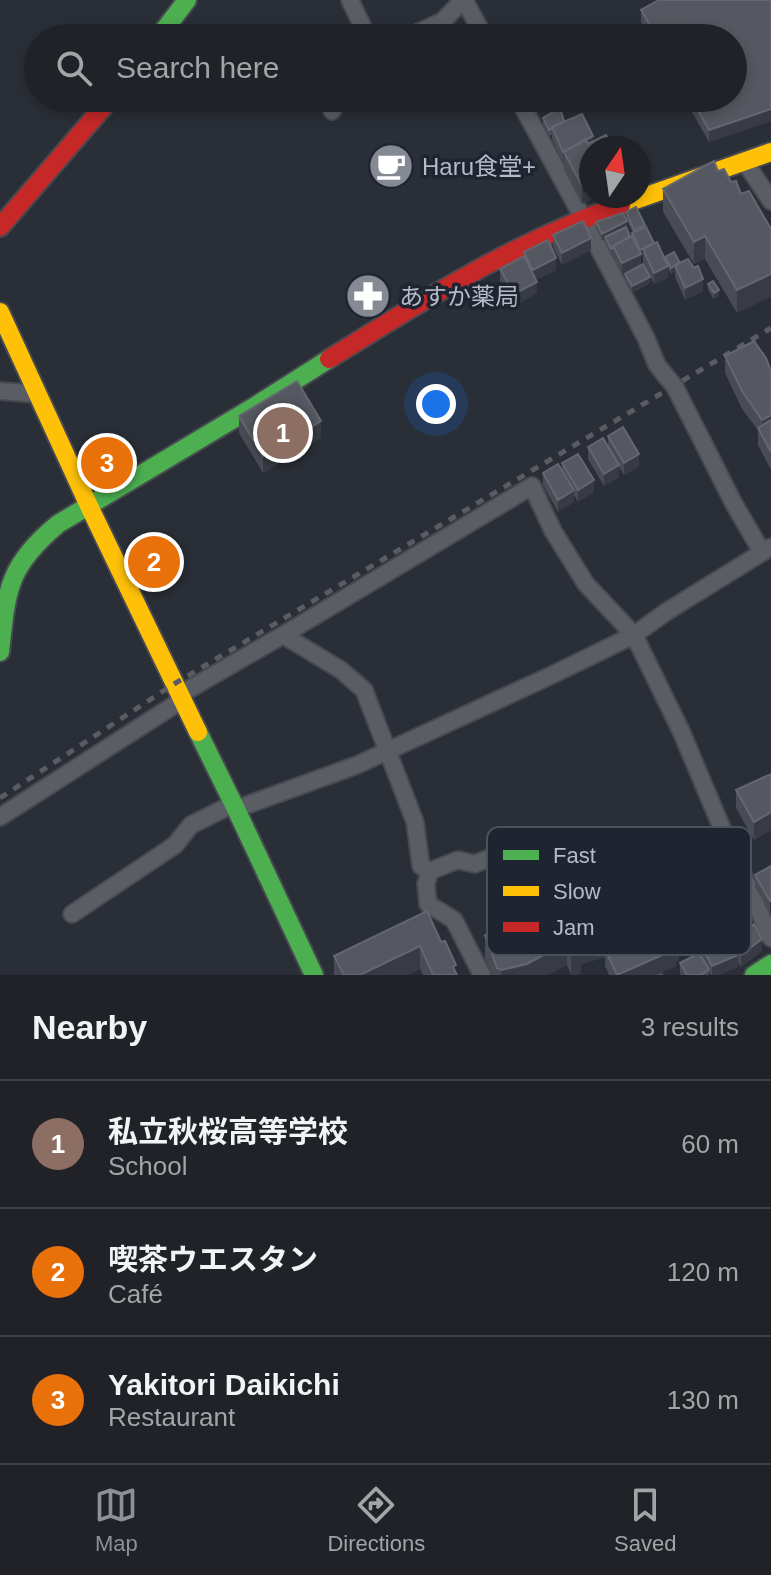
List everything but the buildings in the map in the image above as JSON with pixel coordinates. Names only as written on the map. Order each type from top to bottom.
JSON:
[{"type":"street","points":[[169,24],[187,0]]},
{"type":"street","points":[[350,0],[361,24]]},
{"type":"street","points":[[436,24],[464,0],[477,24]]},
{"type":"street","points":[[0,227],[99,112]]},
{"type":"street","points":[[72,914],[175,845],[191,825],[357,765],[552,675],[634,635],[766,550],[734,504],[675,387],[657,365],[646,338],[526,112]]},
{"type":"street","points":[[0,652],[7,590],[19,562],[36,541],[58,524],[490,262],[583,218],[771,152]]},
{"type":"street","points":[[745,162],[771,201]]},
{"type":"street","points":[[0,312],[89,506],[314,975]]},
{"type":"street","points":[[0,391],[38,394]]},
{"type":"street","points":[[0,817],[180,698],[532,486],[553,531],[586,584],[634,635],[681,731],[721,827]]},
{"type":"street","points":[[283,635],[341,670],[364,690],[415,822],[421,866],[430,871]]},
{"type":"street","points":[[430,871],[458,860],[475,864],[487,859]]},
{"type":"street","points":[[430,871],[426,884],[428,904],[454,920],[482,975]]},
{"type":"street","points":[[751,893],[771,938]]},
{"type":"street","points":[[754,975],[771,964]]},
{"type":"railway","points":[[0,798],[174,684],[771,328]]},
{"type":"traffic: fast","points":[[169,24],[187,0]]},
{"type":"traffic: fast","points":[[0,652],[12,580],[28,553],[41,539],[58,524],[329,359]]},
{"type":"traffic: fast","points":[[198,732],[314,975]]},
{"type":"traffic: fast","points":[[754,975],[771,964]]},
{"type":"traffic: slow","points":[[651,194],[771,152]]},
{"type":"traffic: slow","points":[[0,312],[198,732]]},
{"type":"traffic: jam","points":[[0,227],[99,112]]},
{"type":"traffic: jam","points":[[329,359],[507,254],[613,208]]},
{"type":"place","name":"Haru食堂+","points":[[391,166]]},
{"type":"place","name":"あすか薬局","points":[[368,296]]},
{"type":"place","name":"私立秋桜高等学校","points":[[283,433]]},
{"type":"place","name":"Yakitori Daikichi","points":[[107,463]]},
{"type":"place","name":"喫茶ウエスタン","points":[[154,562]]}]
